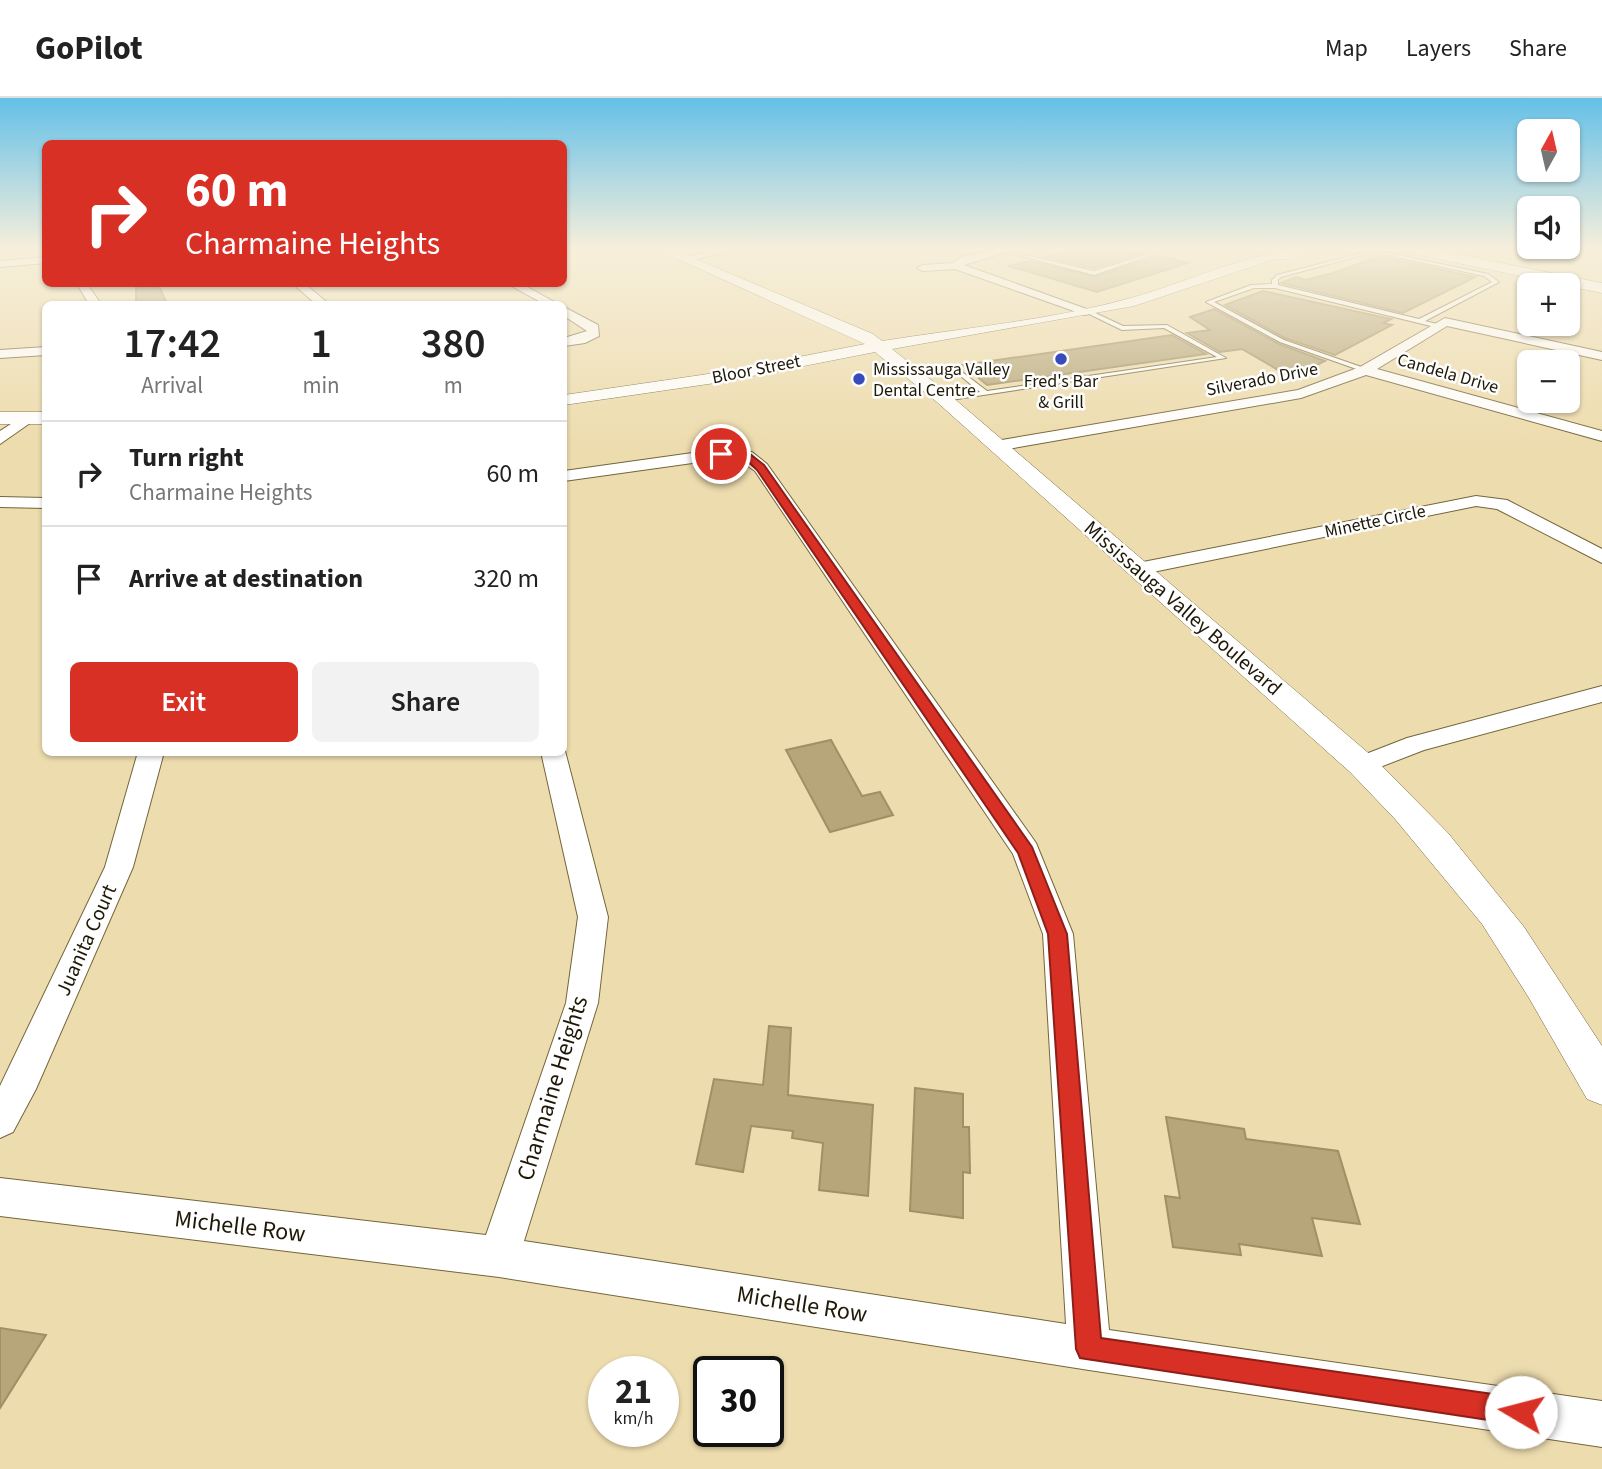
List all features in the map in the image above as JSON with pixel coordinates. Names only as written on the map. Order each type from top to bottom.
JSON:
[{"type":"street","points":[[567,313],[593,328],[594,333],[580,340],[567,342]]},
{"type":"street","name":"Mississauga Valley Boulevard","points":[[814,313],[879,346],[1362,765],[1419,822],[1478,891],[1555,1003],[1602,1085]]},
{"type":"street","name":"Bloor Street","points":[[567,400],[722,377],[879,346],[1082,313]]},
{"type":"street","points":[[1435,326],[1445,321],[1466,324],[1602,356]]},
{"type":"street","name":"Silverado Drive","points":[[996,446],[1301,394],[1366,370],[1435,326]]},
{"type":"street","points":[[0,354],[42,351]]},
{"type":"street","name":"Candela Drive","points":[[1366,370],[1602,436]]},
{"type":"street","points":[[0,418],[37,418]]},
{"type":"street","points":[[0,439],[37,418]]},
{"type":"street","points":[[567,476],[721,454],[746,456],[761,468],[1026,851],[1058,934],[1089,1349]]},
{"type":"street","name":"Minette Circle","points":[[1138,569],[1476,501],[1510,508],[1602,557]]},
{"type":"street","points":[[0,502],[42,503]]},
{"type":"street","points":[[1362,765],[1416,744],[1602,694]]},
{"type":"street","name":"Juanita Court","points":[[0,1119],[24,1077],[119,867],[150,756]]},
{"type":"street","name":"Charmaine Heights","points":[[499,1257],[582,1003],[593,917],[555,756]]},
{"type":"street","name":"Michelle Row","points":[[0,1197],[499,1257],[1089,1349],[1602,1424]]},
{"type":"lane","points":[[944,400],[1223,358],[1165,326],[1122,328],[1090,313]]},
{"type":"lane","points":[[1230,313],[1282,341],[1366,370]]},
{"type":"lane","points":[[1387,313],[1435,326]]},
{"type":"lane","points":[[1420,321],[1436,313]]},
{"type":"lane","points":[[953,367],[987,394]]},
{"type":"building","points":[[1202,313],[1221,313],[1279,344],[1325,361],[1303,372],[1285,374],[1242,349],[1220,352],[1187,333],[1210,330],[1190,317]]},
{"type":"building","points":[[1240,313],[1363,313],[1391,319],[1383,323],[1392,325],[1335,355],[1285,338]]},
{"type":"building","points":[[1172,335],[1206,354],[987,385],[963,365]]},
{"type":"building","points":[[831,740],[862,796],[880,792],[893,815],[830,832],[786,750]]},
{"type":"building","points":[[769,1026],[791,1028],[788,1095],[873,1105],[868,1196],[819,1190],[823,1143],[792,1138],[793,1131],[751,1126],[743,1172],[696,1164],[714,1079],[763,1085]]},
{"type":"building","points":[[915,1088],[963,1094],[963,1127],[969,1127],[970,1173],[963,1172],[963,1218],[910,1211]]},
{"type":"building","points":[[1166,1117],[1244,1129],[1246,1139],[1338,1151],[1360,1224],[1312,1218],[1322,1256],[1239,1244],[1241,1255],[1173,1247],[1165,1196],[1180,1198]]},
{"type":"building","points":[[0,1328],[46,1335],[0,1408]]},
{"type":"place","name":"Fred's Bar & Grill","points":[[1061,359]]},
{"type":"place","name":"Mississauga Valley Dental Centre","points":[[859,379]]},
{"type":"route","points":[[721,454],[746,456],[761,468],[1026,851],[1058,934],[1089,1349],[1521,1412]]}]
